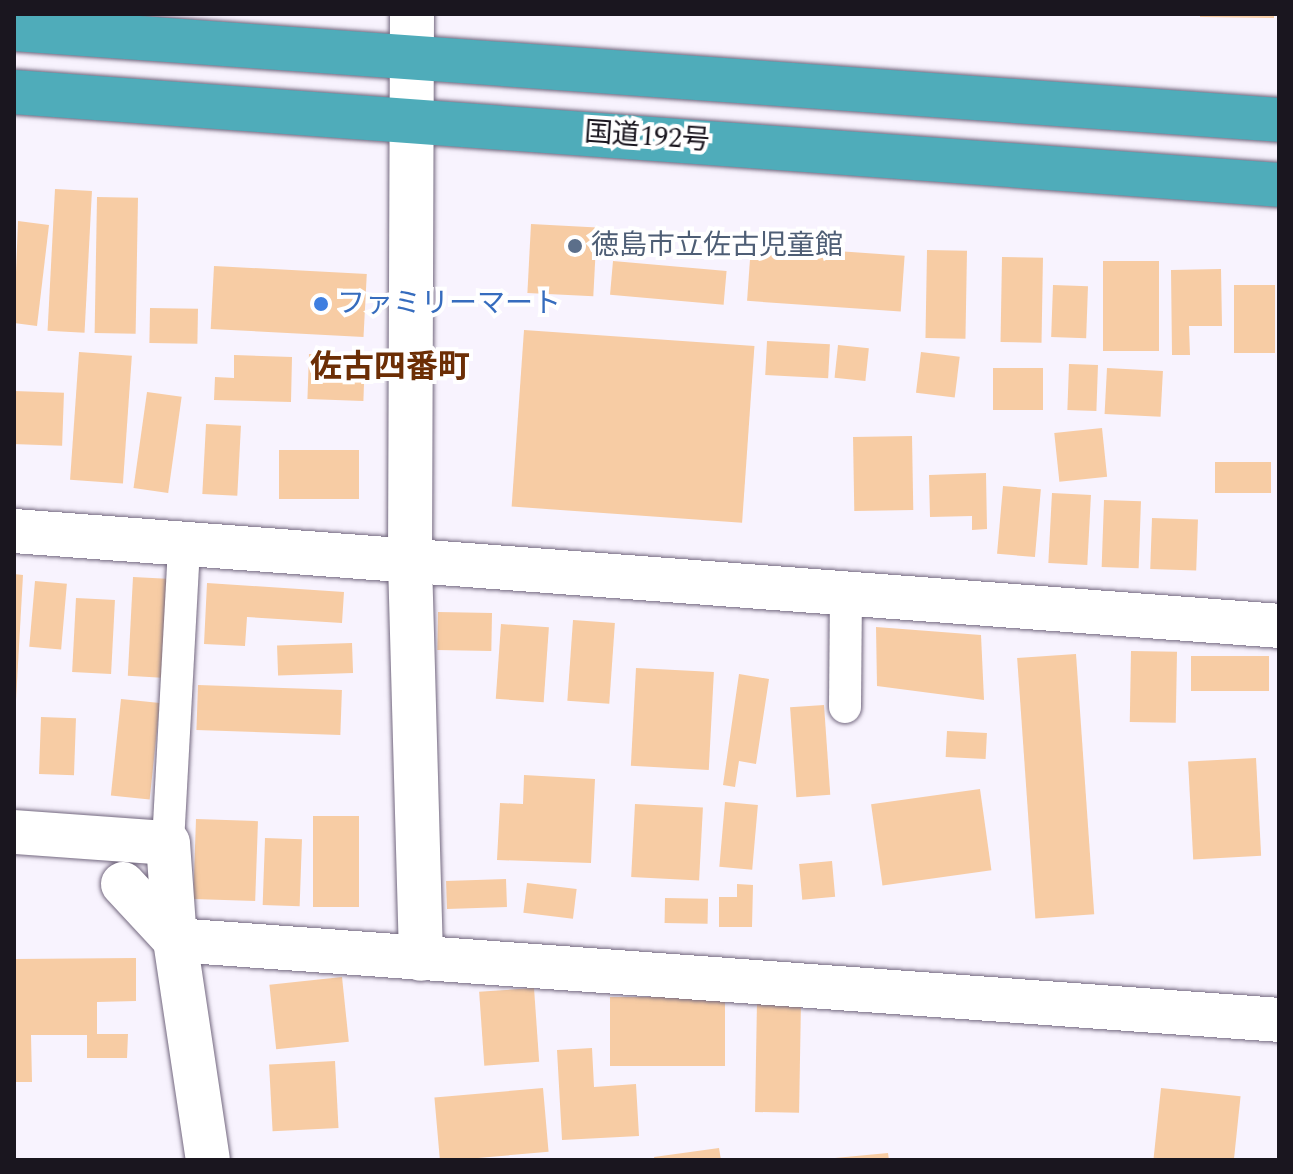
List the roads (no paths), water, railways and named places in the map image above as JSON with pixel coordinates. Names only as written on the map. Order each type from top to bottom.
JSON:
[{"type":"highway","points":[[14,29],[1279,120]]},
{"type":"highway","name":"国道192号","points":[[14,92],[1279,185]]},
{"type":"street","points":[[412,14],[410,562],[421,959]]},
{"type":"street","points":[[14,531],[1279,626]]},
{"type":"street","points":[[14,832],[168,843],[175,940],[208,1160]]},
{"type":"street","points":[[123,884],[175,940],[1279,1020]]},
{"type":"lane","points":[[168,843],[184,544]]},
{"type":"lane","points":[[845,707],[846,593]]},
{"type":"place","name":"徳島市立佐古児童館","points":[[575,246]]},
{"type":"place","name":"ファミリーマート","points":[[321,304]]},
{"type":"district","name":"佐古四番町","points":[[390,368]]}]
